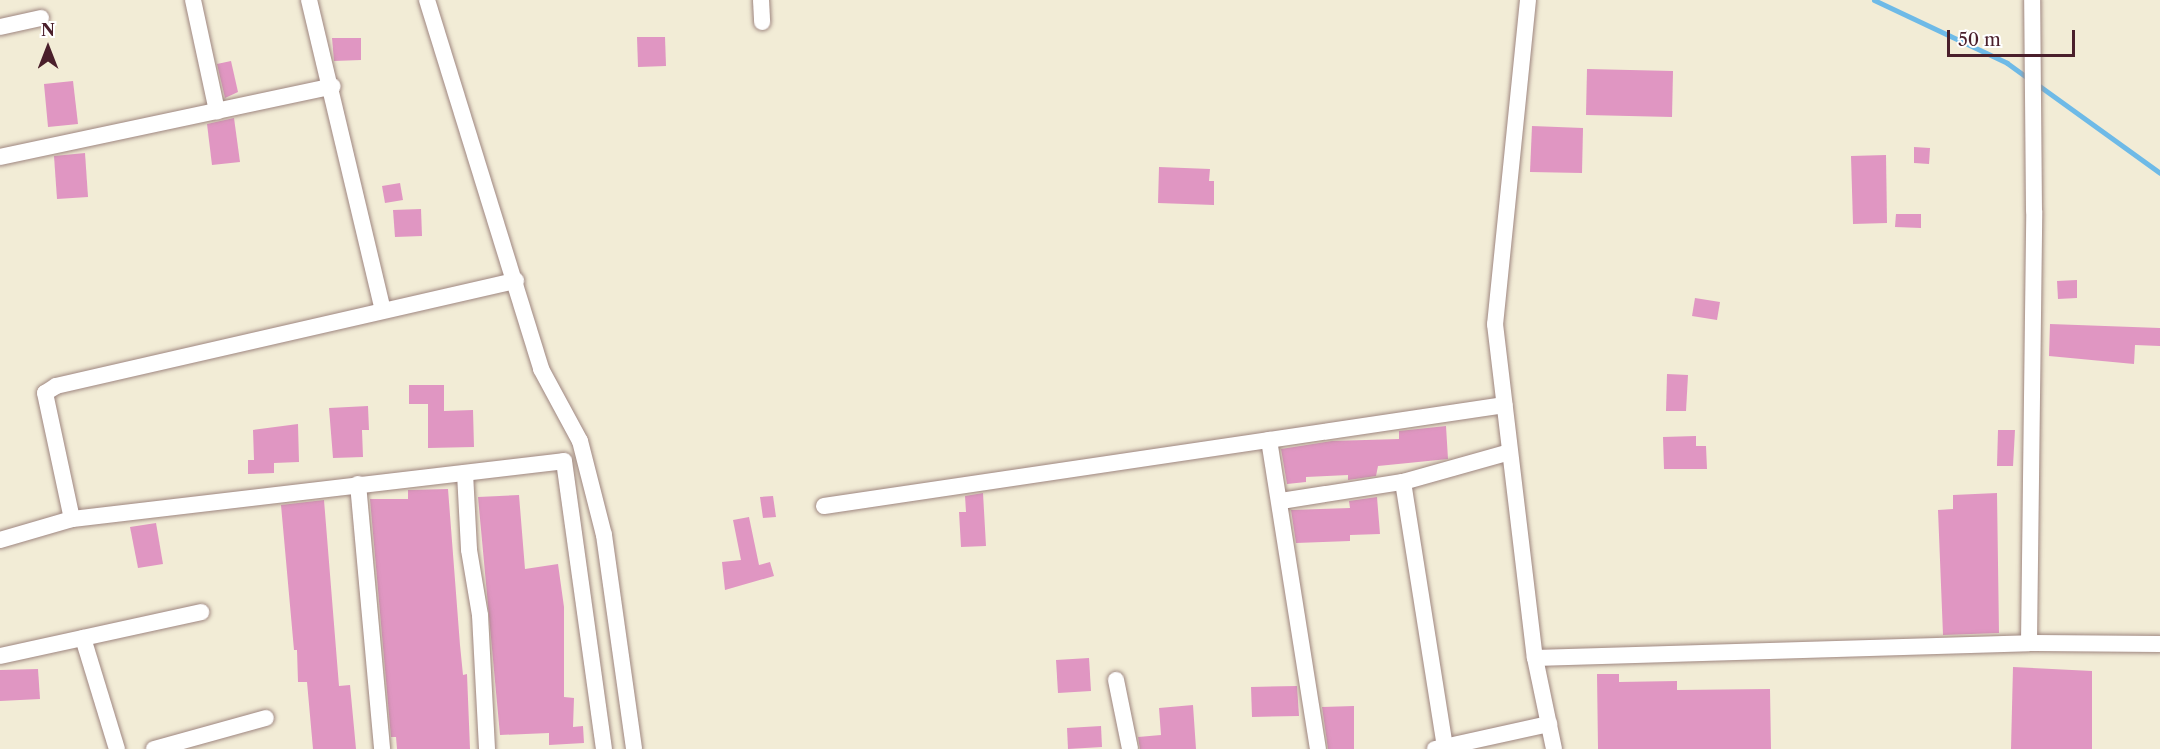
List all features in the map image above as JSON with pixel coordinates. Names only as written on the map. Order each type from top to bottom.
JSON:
[{"type":"street","points":[[193,0],[218,111]]},
{"type":"street","points":[[309,0],[333,86],[383,310]]},
{"type":"street","points":[[427,0],[542,369],[580,441],[604,535],[634,749]]},
{"type":"street","points":[[760,0],[762,22]]},
{"type":"street","points":[[1528,0],[1495,324],[1535,658],[1554,749]]},
{"type":"street","points":[[2029,643],[2032,0]]},
{"type":"street","points":[[0,27],[41,18]]},
{"type":"street","points":[[0,157],[333,86]]},
{"type":"street","points":[[72,519],[45,393],[56,386],[516,281]]},
{"type":"street","points":[[824,506],[1505,405]]},
{"type":"street","points":[[1269,440],[1281,501],[1318,749]]},
{"type":"street","points":[[1281,501],[1403,482],[1510,453]]},
{"type":"street","points":[[0,540],[72,519],[564,461],[604,749]]},
{"type":"street","points":[[465,472],[469,550],[480,615],[487,749]]},
{"type":"street","points":[[1403,482],[1439,748],[1549,724]]},
{"type":"street","points":[[358,484],[382,749]]},
{"type":"street","points":[[0,656],[201,612]]},
{"type":"street","points":[[83,638],[117,749]]},
{"type":"street","points":[[1535,658],[2029,643],[2160,644]]},
{"type":"street","points":[[1116,680],[1130,749]]},
{"type":"street","points":[[154,749],[266,718]]},
{"type":"building","points":[[637,37],[665,37],[666,66],[638,67]]},
{"type":"building","points":[[332,38],[361,38],[361,60],[334,61]]},
{"type":"building","points":[[231,61],[238,92],[225,98],[217,64]]},
{"type":"building","points":[[1587,69],[1673,71],[1672,117],[1586,115]]},
{"type":"building","points":[[73,81],[78,124],[48,127],[44,84]]},
{"type":"building","points":[[234,118],[240,162],[212,165],[207,124]]},
{"type":"building","points":[[1532,126],[1583,128],[1582,173],[1530,172]]},
{"type":"building","points":[[1914,147],[1930,148],[1929,164],[1914,163]]},
{"type":"building","points":[[85,153],[88,197],[57,199],[54,156]]},
{"type":"building","points":[[1886,155],[1887,223],[1853,224],[1851,156]]},
{"type":"building","points":[[1159,167],[1210,169],[1209,181],[1214,181],[1214,205],[1158,203]]},
{"type":"building","points":[[400,183],[403,200],[385,203],[382,186]]},
{"type":"building","points":[[421,209],[422,236],[395,237],[393,210]]},
{"type":"building","points":[[1896,214],[1921,214],[1921,228],[1895,227]]},
{"type":"building","points":[[2077,280],[2077,298],[2058,299],[2057,281]]},
{"type":"building","points":[[1695,298],[1720,302],[1717,320],[1692,316]]},
{"type":"building","points":[[2050,324],[2160,328],[2160,346],[2135,345],[2134,364],[2049,356]]},
{"type":"building","points":[[1667,374],[1688,375],[1686,411],[1666,411]]},
{"type":"building","points":[[409,385],[444,385],[444,411],[473,410],[474,447],[428,448],[428,404],[409,404]]},
{"type":"building","points":[[368,406],[369,430],[362,430],[363,457],[333,458],[329,408]]},
{"type":"building","points":[[298,424],[299,462],[274,463],[274,473],[248,474],[248,460],[254,460],[253,430]]},
{"type":"building","points":[[1446,426],[1448,459],[1378,466],[1376,476],[1348,480],[1348,475],[1306,477],[1306,482],[1287,484],[1281,449],[1332,441],[1399,439],[1399,431]]},
{"type":"building","points":[[1998,430],[2015,430],[2013,466],[1997,466]]},
{"type":"building","points":[[1696,436],[1696,446],[1706,446],[1707,469],[1664,469],[1663,437]]},
{"type":"building","points":[[448,489],[463,675],[467,674],[470,749],[397,749],[396,737],[391,737],[370,499],[408,499],[408,490]]},
{"type":"building","points":[[983,493],[986,546],[961,547],[959,512],[966,512],[965,496]]},
{"type":"building","points":[[1997,493],[1999,633],[1943,635],[1938,510],[1953,509],[1953,495]]},
{"type":"building","points":[[519,495],[525,569],[558,564],[564,607],[564,697],[574,698],[573,727],[583,726],[584,743],[549,745],[549,733],[500,735],[478,497]]},
{"type":"building","points":[[773,496],[776,517],[763,518],[760,497]]},
{"type":"building","points":[[1377,497],[1380,534],[1350,535],[1350,541],[1296,543],[1291,510],[1350,508],[1349,501]]},
{"type":"building","points":[[324,500],[339,686],[350,685],[356,749],[313,749],[307,682],[298,682],[297,650],[294,650],[281,505]]},
{"type":"building","points":[[749,517],[759,565],[770,562],[774,576],[725,590],[722,562],[741,560],[733,520]]},
{"type":"building","points":[[156,523],[163,564],[138,568],[130,527]]},
{"type":"building","points":[[1089,658],[1091,691],[1058,693],[1056,660]]},
{"type":"building","points":[[2013,667],[2092,671],[2092,749],[2011,749]]},
{"type":"building","points":[[38,669],[40,699],[0,701],[0,670]]},
{"type":"building","points":[[1597,674],[1619,674],[1619,682],[1677,681],[1677,690],[1770,689],[1771,749],[1598,749]]},
{"type":"building","points":[[1297,686],[1299,716],[1252,717],[1251,687]]},
{"type":"building","points":[[1193,705],[1196,749],[1140,749],[1138,737],[1161,735],[1159,708]]},
{"type":"building","points":[[1354,706],[1354,749],[1328,749],[1322,707]]},
{"type":"building","points":[[1101,726],[1102,747],[1068,749],[1067,728]]},
{"type":"waterway","points":[[1874,0],[2007,63],[2030,80]]},
{"type":"waterway","points":[[2038,85],[2160,173]]}]
